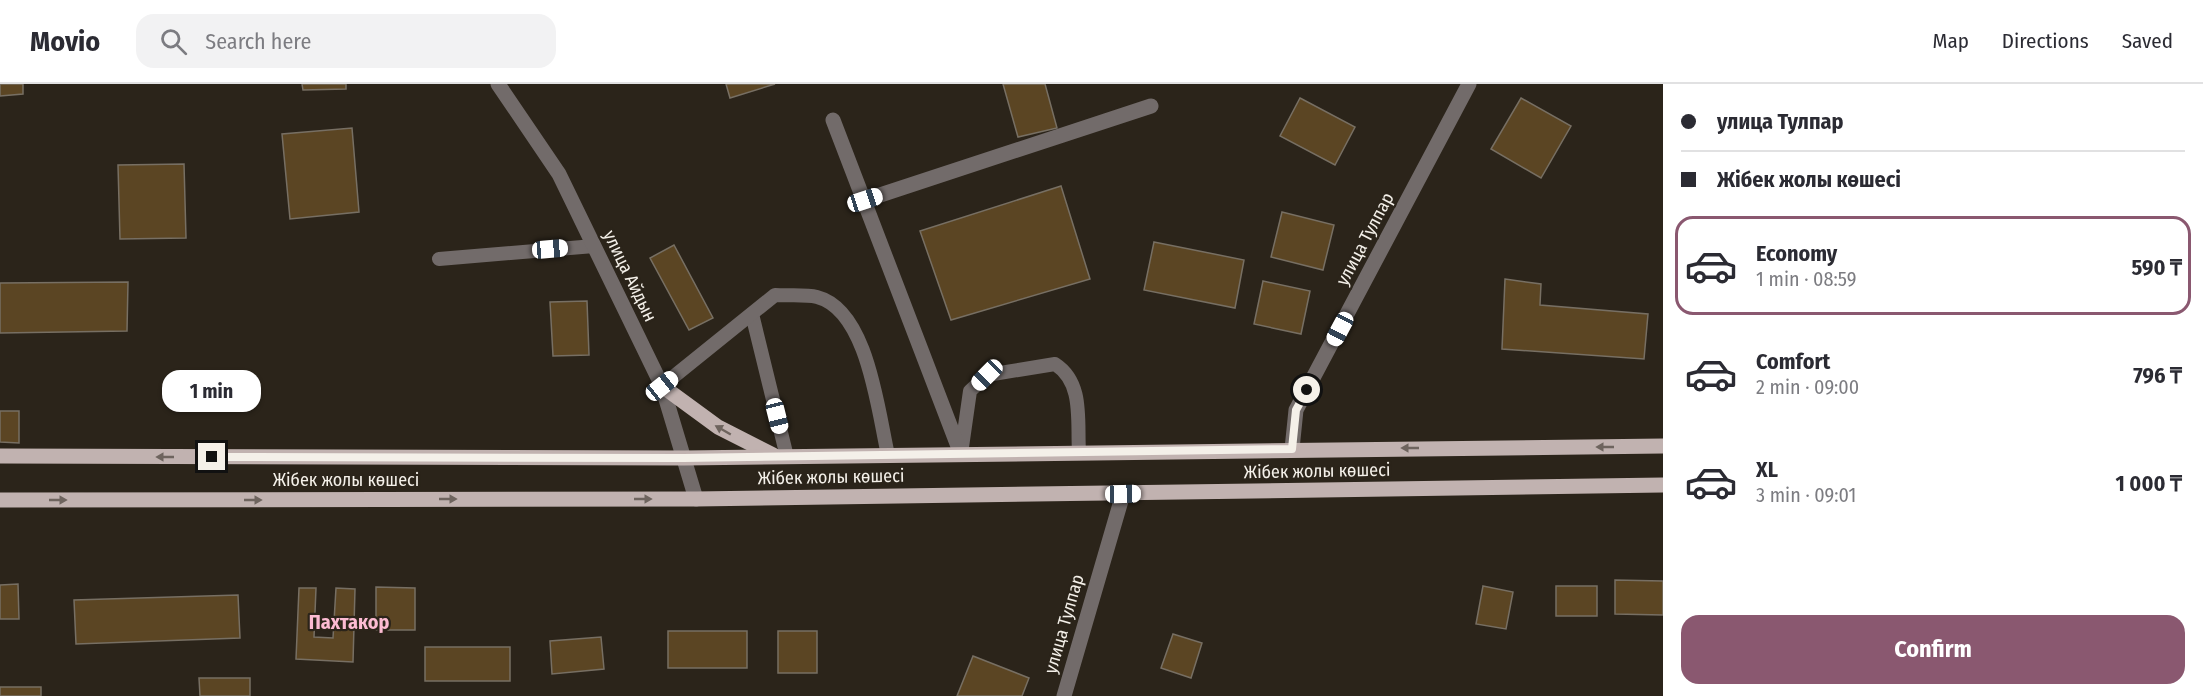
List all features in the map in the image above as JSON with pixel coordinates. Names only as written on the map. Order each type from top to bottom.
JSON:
[{"type":"main road","points":[[662,386],[718,428],[781,457]]},
{"type":"main road","name":"Жібек жолы көшесі","points":[[0,456],[684,458],[1663,446]]},
{"type":"main road","name":"Жібек жолы көшесі","points":[[0,500],[696,499],[1663,485]]},
{"type":"street","name":"улица Айдын","points":[[498,84],[559,174],[662,386],[696,499]]},
{"type":"street","name":"улица Тулпар","points":[[1292,449],[1296,410],[1469,84]]},
{"type":"street","points":[[865,200],[1151,106]]},
{"type":"street","points":[[833,120],[961,454]]},
{"type":"street","name":"улица Тулпар","points":[[1064,696],[1123,494]]},
{"type":"lane","points":[[439,259],[594,246]]},
{"type":"lane","points":[[662,386],[776,295],[818,297],[842,313],[856,332],[867,357],[888,455]]},
{"type":"lane","points":[[752,314],[781,457]]},
{"type":"lane","points":[[961,454],[970,391],[987,375],[1055,364],[1068,373],[1076,390],[1079,452]]},
{"type":"building","points":[[0,84],[23,84],[23,94],[0,96]]},
{"type":"building","points":[[302,84],[346,84],[346,89],[303,90]]},
{"type":"building","points":[[726,84],[775,84],[730,98]]},
{"type":"building","points":[[1003,84],[1045,84],[1057,128],[1018,137]]},
{"type":"building","points":[[1300,98],[1355,127],[1335,165],[1280,136]]},
{"type":"building","points":[[1521,98],[1571,126],[1541,178],[1491,149]]},
{"type":"building","points":[[352,128],[359,212],[290,219],[282,134]]},
{"type":"building","points":[[184,164],[186,238],[120,239],[118,165]]},
{"type":"building","points":[[1061,186],[1090,279],[951,320],[920,231]]},
{"type":"building","points":[[1282,212],[1334,225],[1323,270],[1271,257]]},
{"type":"building","points":[[1154,242],[1244,260],[1235,308],[1144,290]]},
{"type":"building","points":[[674,245],[713,318],[689,330],[650,258]]},
{"type":"building","points":[[1505,279],[1541,284],[1540,305],[1648,314],[1644,359],[1502,349]]},
{"type":"building","points":[[1263,281],[1310,291],[1301,334],[1254,324]]},
{"type":"building","points":[[128,282],[127,331],[0,333],[0,283]]},
{"type":"building","points":[[587,301],[589,355],[553,356],[550,302]]},
{"type":"building","points":[[0,411],[19,411],[19,443],[0,442]]},
{"type":"building","points":[[1615,580],[1663,581],[1663,615],[1615,614]]},
{"type":"building","points":[[18,584],[19,619],[0,619],[0,585]]},
{"type":"building","points":[[1483,586],[1513,592],[1506,629],[1476,624]]},
{"type":"building","points":[[1556,586],[1597,586],[1597,616],[1556,616]]},
{"type":"building","points":[[376,587],[415,588],[415,630],[376,630]]},
{"type":"building","points":[[299,588],[316,588],[314,637],[333,638],[336,588],[355,589],[353,662],[296,659]]},
{"type":"building","points":[[238,595],[240,638],[76,644],[74,600]]},
{"type":"building","points":[[668,631],[747,631],[747,668],[668,668]]},
{"type":"building","points":[[778,631],[817,631],[817,673],[778,673]]},
{"type":"building","points":[[1173,634],[1202,643],[1191,678],[1161,668]]},
{"type":"building","points":[[601,637],[604,669],[552,674],[550,641]]},
{"type":"building","points":[[425,647],[510,647],[510,681],[425,681]]},
{"type":"building","points":[[973,656],[1029,678],[1022,696],[957,696]]},
{"type":"building","points":[[199,678],[250,678],[250,696],[200,696]]},
{"type":"building","points":[[0,687],[41,687],[41,696],[0,696]]},
{"type":"district","name":"Пахтакор","points":[[349,622]]},
{"type":"route","points":[[212,457],[684,458],[1292,449],[1296,410],[1307,390]]}]
